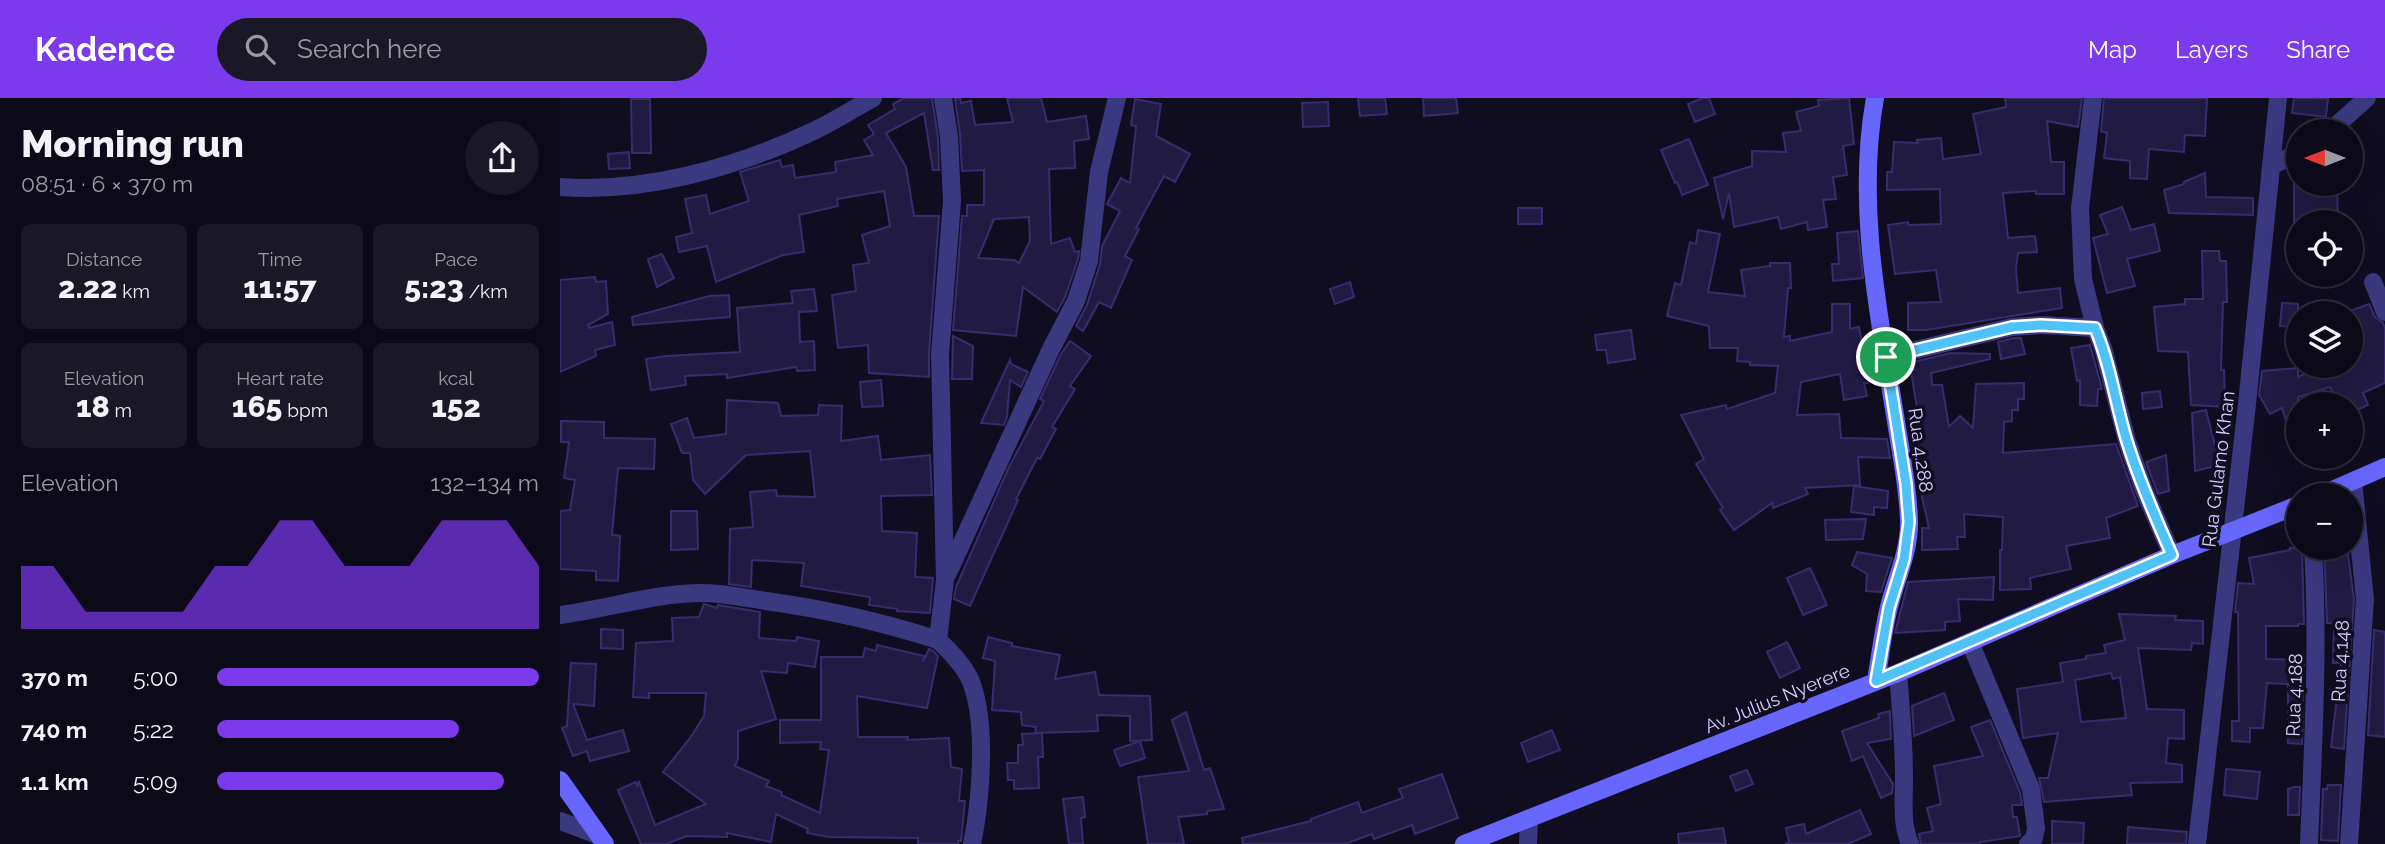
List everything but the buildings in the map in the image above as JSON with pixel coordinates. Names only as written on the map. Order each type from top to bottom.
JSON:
[{"type":"main road","name":"Rua 4.288","points":[[1875,98],[1870,125],[1867,182],[1871,242],[1906,484],[1909,522],[1904,559],[1889,608],[1876,681]]},
{"type":"main road","points":[[2348,483],[2385,467]]},
{"type":"main road","name":"Av. Julius Nyerere","points":[[1464,844],[1898,673],[2172,555],[2286,510]]},
{"type":"main road","points":[[560,780],[602,840]]},
{"type":"street","points":[[560,187],[620,187],[719,166],[807,134],[873,98]]},
{"type":"street","points":[[937,640],[944,580],[940,354],[952,201],[949,137],[943,98]]},
{"type":"street","points":[[944,580],[1076,301],[1089,261],[1099,172],[1117,98]]},
{"type":"street","points":[[2093,98],[2080,208],[2083,279],[2095,328],[2104,348],[2127,441],[2144,490],[2172,555]]},
{"type":"street","name":"Rua Gulamo Khan","points":[[2197,844],[2247,404],[2278,98]]},
{"type":"street","points":[[2343,119],[2367,98]]},
{"type":"street","points":[[2271,166],[2286,159]]},
{"type":"street","points":[[2373,282],[2385,312]]},
{"type":"street","points":[[1886,357],[2012,327],[2041,325],[2095,328]]},
{"type":"street","name":"Rua 4.148","points":[[2349,844],[2365,600],[2353,481]]},
{"type":"street","name":"Rua 4.188","points":[[2309,844],[2317,671],[2314,560]]},
{"type":"street","points":[[560,615],[587,612],[650,597],[703,593],[787,604],[893,626],[937,640],[956,656],[969,678],[976,703],[981,749],[979,793],[972,844]]},
{"type":"street","points":[[1970,642],[2031,789],[2036,828],[2034,838],[2028,844]]},
{"type":"street","points":[[1898,673],[1903,742],[1904,816],[1910,844]]},
{"type":"street","points":[[1528,844],[1529,820]]},
{"type":"street","points":[[560,821],[602,840]]},
{"type":"route","points":[[2041,325],[2095,328],[2104,348],[2127,441],[2144,490],[2172,555],[1876,681],[1889,608],[1904,559],[1909,522],[1906,484],[1886,357],[2012,327],[2041,325]]}]
